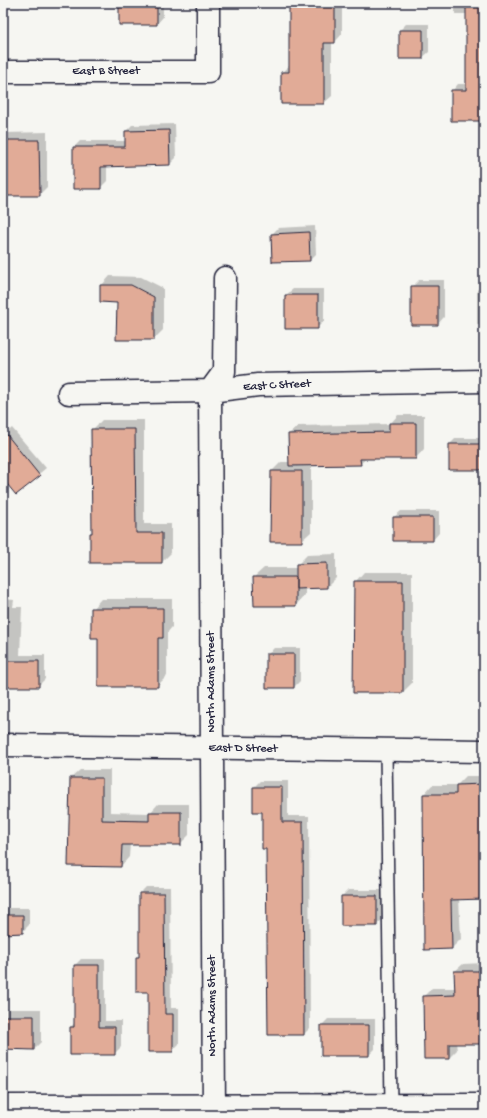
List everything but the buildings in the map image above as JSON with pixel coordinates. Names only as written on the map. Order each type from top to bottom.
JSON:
[{"type":"street","name":"East B Street","points":[[3,72],[208,72],[208,3]]},
{"type":"street","points":[[210,390],[224,372],[224,278]]},
{"type":"street","name":"East C Street","points":[[69,393],[210,390],[258,385],[484,381]]},
{"type":"street","name":"North Adams Street","points":[[210,390],[214,1111]]},
{"type":"street","name":"East D Street","points":[[3,745],[212,749],[484,751]]},
{"type":"street","points":[[3,1106],[214,1111],[391,1105],[484,1105]]},
{"type":"lane","points":[[386,751],[391,1105]]}]
